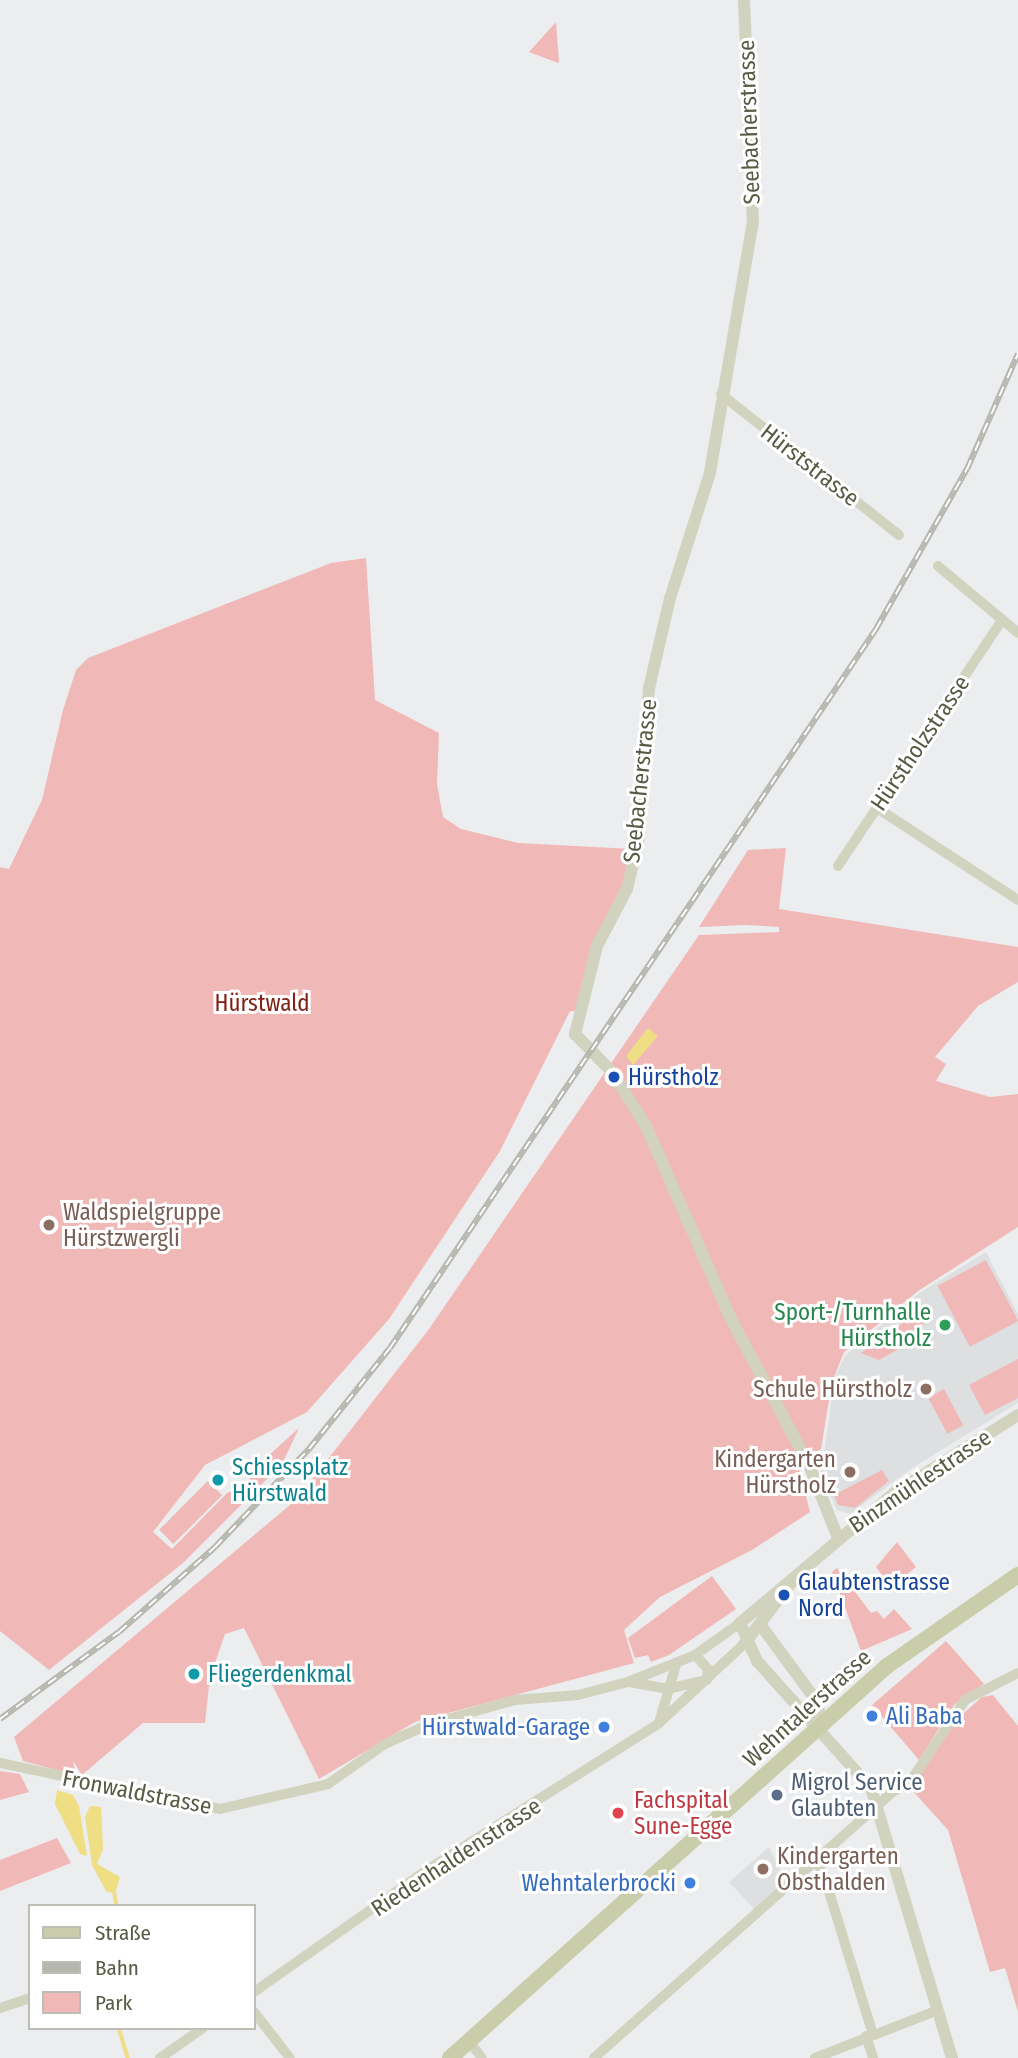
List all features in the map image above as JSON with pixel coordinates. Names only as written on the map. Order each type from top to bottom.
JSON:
[{"type":"main road","name":"Wehntalerstrasse","points":[[450,2058],[887,1666],[1018,1575]]},
{"type":"street","name":"Seebacherstrasse","points":[[744,0],[755,184],[721,394],[703,499],[670,598],[649,688],[639,838],[627,889],[597,946],[575,1034],[611,1070],[646,1126],[731,1319],[809,1465],[838,1538]]},
{"type":"street","name":"Hürststrasse","points":[[721,394],[899,535]]},
{"type":"street","points":[[938,566],[1018,633]]},
{"type":"street","name":"Hürstholzstrasse","points":[[838,866],[1002,620]]},
{"type":"street","points":[[877,808],[1018,900]]},
{"type":"street","name":"Binzmühlestrasse","points":[[740,1623],[897,1490],[1018,1415]]},
{"type":"street","name":"Binzmühlestrasse","points":[[744,1644],[762,1627],[794,1579]]},
{"type":"street","points":[[820,1726],[818,1703],[762,1627],[740,1623],[744,1644],[859,1771],[878,1805],[952,2058]]},
{"type":"street","name":"Fronwaldstrasse","points":[[0,1763],[220,1809],[328,1784],[393,1740],[427,1725],[515,1700],[578,1695],[628,1682],[676,1665],[695,1656],[740,1623]]},
{"type":"street","name":"Riedenhaldenstrasse","points":[[256,1990],[430,1868],[659,1723],[744,1644]]},
{"type":"street","points":[[695,1656],[708,1669],[707,1679]]},
{"type":"street","points":[[659,1723],[676,1665]]},
{"type":"street","points":[[594,2058],[878,1805],[914,1779],[965,1700],[1018,1673]]},
{"type":"street","name":"Fronwaldstrasse","points":[[628,1682],[667,1689],[707,1679]]},
{"type":"street","points":[[815,1861],[823,1872],[869,2034],[873,2058]]},
{"type":"street","points":[[0,2008],[28,1999]]},
{"type":"street","points":[[815,2058],[869,2034],[938,2010]]},
{"type":"street","points":[[256,2015],[290,2058]]},
{"type":"street","points":[[160,2058],[199,2030]]},
{"type":"street","points":[[469,2042],[482,2058]]},
{"type":"shaded area","points":[[648,1028],[658,1036],[633,1065],[626,1056]]},
{"type":"shaded area","name":"Schule Hürstholz","points":[[986,1252],[1018,1314],[1018,1403],[912,1468],[850,1514],[837,1510],[821,1474],[835,1376],[845,1356],[918,1294]]},
{"type":"shaded area","points":[[57,1790],[73,1795],[79,1806],[87,1856],[80,1854],[55,1804]]},
{"type":"shaded area","points":[[90,1806],[101,1807],[103,1849],[97,1864],[120,1877],[115,1894],[106,1891],[92,1865],[85,1817]]},
{"type":"shaded area","name":"Kindergarten Obsthalden","points":[[769,1847],[786,1881],[754,1909],[729,1882]]},
{"type":"green space","points":[[556,22],[559,61],[558,63],[529,52]]},
{"type":"green space","name":"Hürstwald","points":[[366,558],[375,700],[439,733],[437,784],[443,817],[461,829],[518,843],[633,849],[623,890],[575,1011],[570,1011],[500,1151],[389,1319],[307,1412],[205,1465],[153,1532],[172,1549],[227,1493],[244,1487],[258,1465],[299,1428],[282,1464],[183,1563],[49,1670],[0,1631],[0,867],[9,869],[42,800],[63,710],[76,670],[88,658],[331,563]]},
{"type":"green space","points":[[786,848],[779,909],[1018,947],[1018,982],[978,1006],[935,1057],[946,1064],[936,1081],[990,1097],[1018,1094],[1018,1227],[918,1291],[844,1352],[832,1382],[821,1449],[798,1465],[810,1512],[752,1550],[660,1597],[624,1630],[634,1663],[415,1722],[319,1779],[244,1628],[225,1634],[210,1677],[205,1723],[143,1723],[82,1775],[73,1761],[76,1775],[23,1761],[14,1737],[297,1499],[429,1329],[699,935],[779,932],[779,927],[699,927],[748,850]]},
{"type":"green space","points":[[986,1260],[1018,1321],[970,1347],[937,1286]]},
{"type":"green space","points":[[914,1315],[924,1324],[916,1339],[879,1360],[861,1353]]},
{"type":"green space","points":[[1018,1359],[1018,1398],[985,1415],[969,1385]]},
{"type":"green space","points":[[944,1389],[963,1425],[947,1434],[928,1397]]},
{"type":"green space","points":[[882,1470],[889,1481],[855,1508],[838,1505],[834,1495]]},
{"type":"green space","points":[[208,1481],[222,1495],[173,1544],[159,1530]]},
{"type":"green space","points":[[897,1542],[916,1567],[891,1587],[876,1567]]},
{"type":"green space","points":[[837,1568],[871,1613],[877,1611],[884,1619],[894,1609],[912,1629],[861,1651],[832,1572]]},
{"type":"green space","points":[[712,1576],[736,1609],[669,1655],[651,1662],[648,1655],[635,1658],[628,1638]]},
{"type":"green space","points":[[946,1641],[984,1684],[954,1705],[919,1760],[872,1705]]},
{"type":"green space","points":[[993,1695],[1018,1726],[1018,2012],[1005,1968],[990,1972],[948,1830],[911,1789],[957,1719],[982,1697]]},
{"type":"green space","points":[[0,1771],[20,1774],[29,1792],[0,1800]]},
{"type":"green space","points":[[57,1838],[71,1863],[0,1891],[0,1860]]},
{"type":"waterway","points":[[115,1894],[117,1904]]},
{"type":"waterway","points":[[120,2030],[128,2058]]},
{"type":"railway","points":[[0,1719],[119,1632],[215,1547],[309,1449],[390,1348],[876,629],[967,469],[1018,354]]},
{"type":"place","name":"Hürstholz","points":[[614,1077]]},
{"type":"place","name":"Waldspielgruppe Hürstzwergli","points":[[49,1225]]},
{"type":"place","name":"Sport-/Turnhalle Hürstholz","points":[[945,1325]]},
{"type":"place","name":"Schule Hürstholz","points":[[926,1389]]},
{"type":"place","name":"Kindergarten Hürstholz","points":[[850,1472]]},
{"type":"place","name":"Schiessplatz Hürstwald","points":[[218,1480]]},
{"type":"place","name":"Glaubtenstrasse Nord","points":[[784,1595]]},
{"type":"place","name":"Fliegerdenkmal","points":[[194,1674]]},
{"type":"place","name":"Ali Baba","points":[[872,1716]]},
{"type":"place","name":"Hürstwald-Garage","points":[[604,1727]]},
{"type":"place","name":"Migrol Service Glaubten","points":[[777,1795]]},
{"type":"place","name":"Fachspital Sune-Egge","points":[[618,1813]]},
{"type":"place","name":"Kindergarten Obsthalden","points":[[763,1869]]},
{"type":"place","name":"Wehntalerbrocki","points":[[690,1883]]}]
